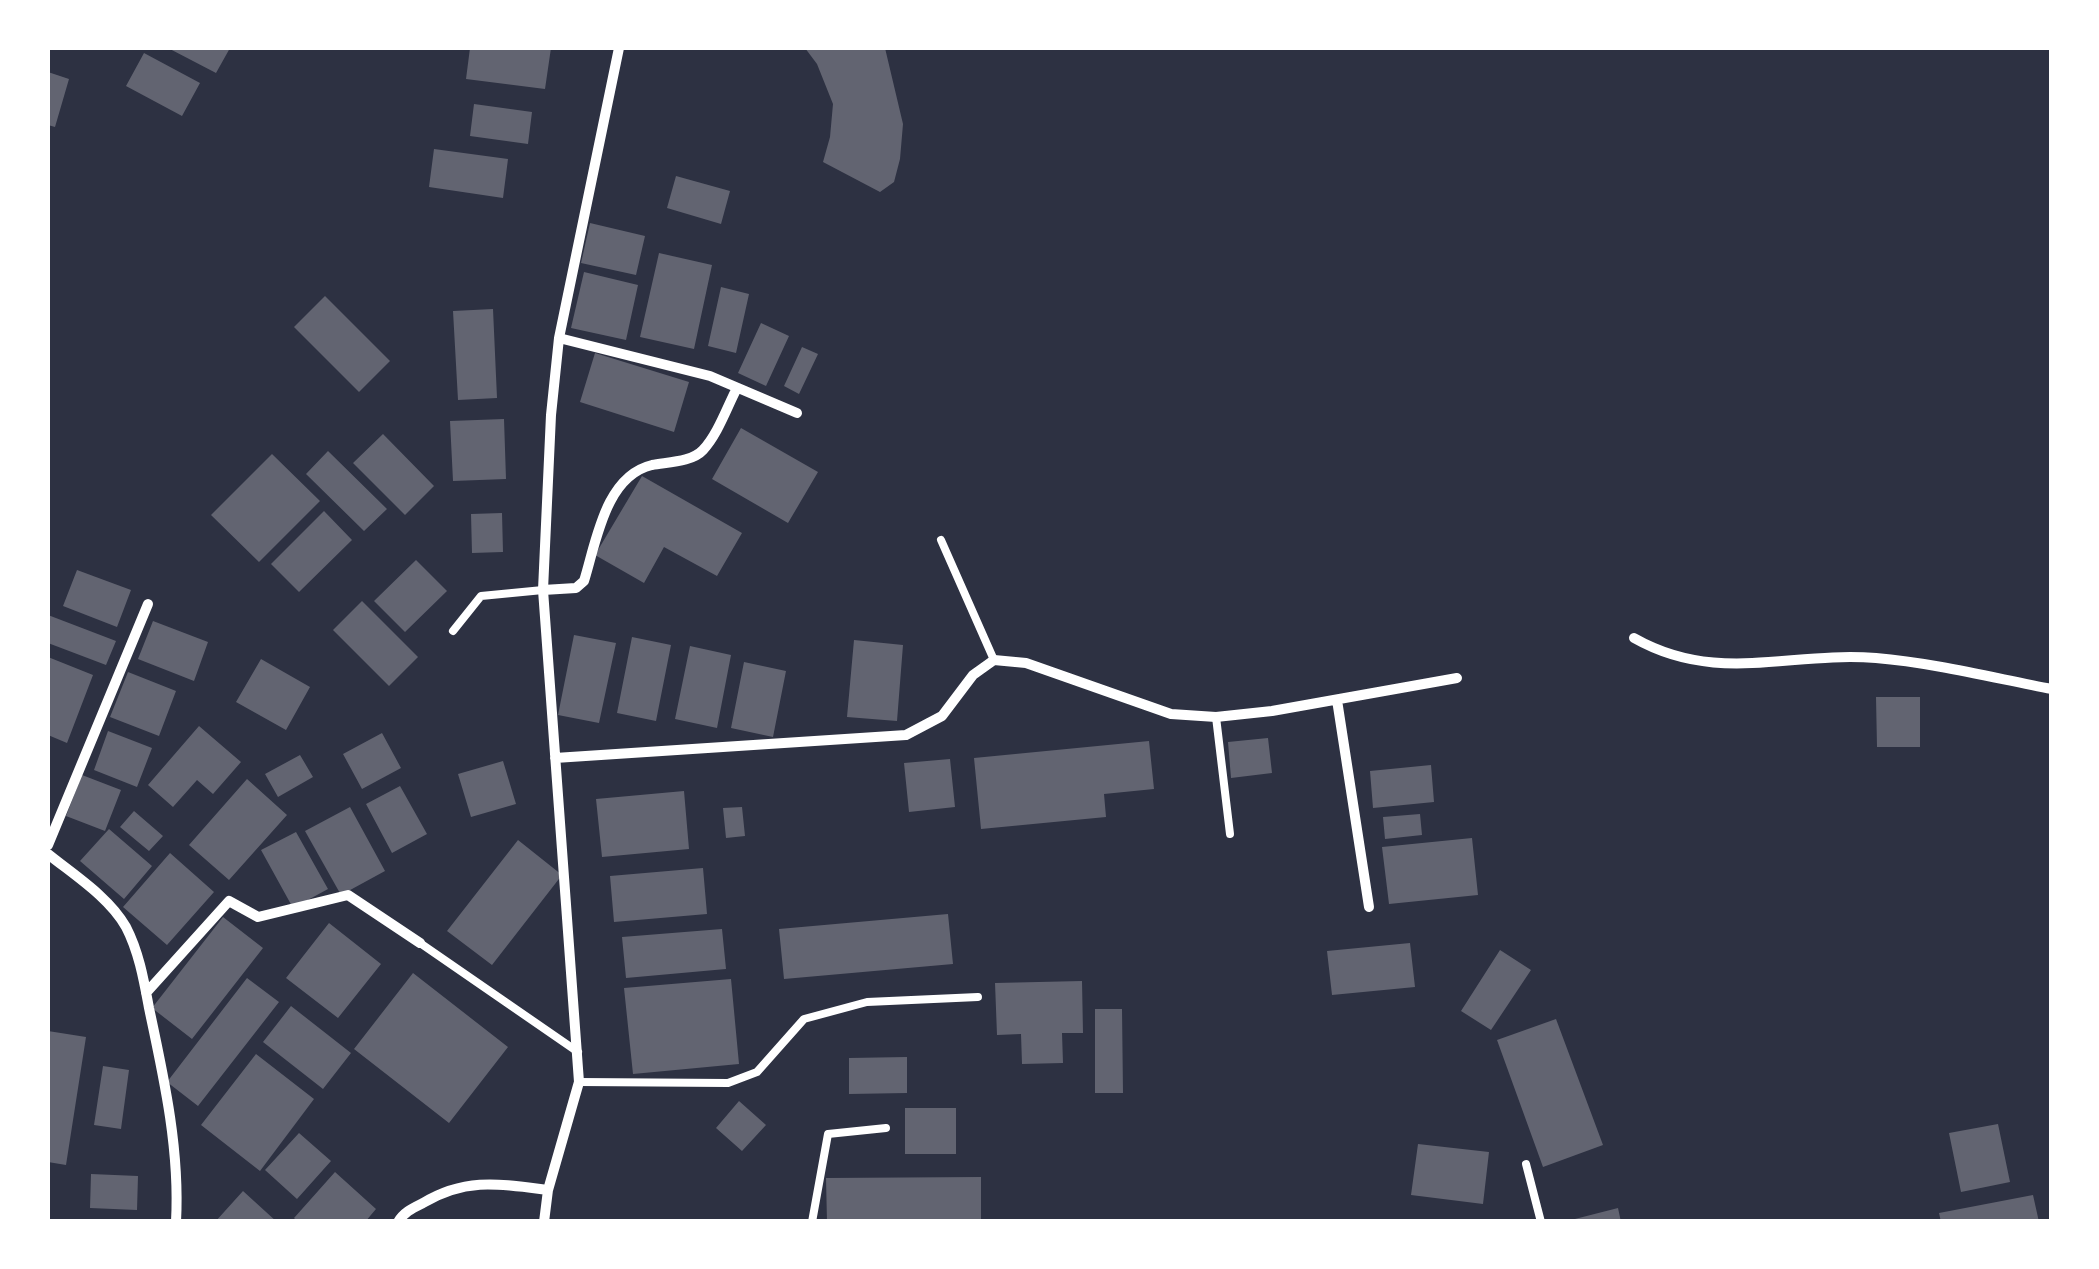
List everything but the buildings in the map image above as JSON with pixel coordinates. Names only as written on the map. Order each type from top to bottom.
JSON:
[{"type":"street","points":[[544,1222],[548,1190],[579,1082],[543,590],[550,415],[560,338],[618,48]]},
{"type":"street","points":[[560,338],[710,376],[797,413]]},
{"type":"street","points":[[543,590],[576,588],[584,581],[609,502],[646,466],[694,457],[704,449],[736,388]]},
{"type":"street","points":[[48,845],[148,604]]},
{"type":"street","points":[[1634,638],[1688,661],[1749,664],[1874,658],[2052,689]]},
{"type":"street","points":[[555,758],[906,735],[942,716],[974,674],[994,660],[1026,663],[1170,714],[1216,717],[1457,678]]},
{"type":"street","points":[[1337,700],[1369,908]]},
{"type":"street","points":[[48,854],[95,892],[125,926],[140,964],[170,1117],[178,1182],[176,1222]]},
{"type":"street","points":[[146,994],[229,901],[258,917],[348,895],[420,944]]},
{"type":"street","points":[[398,1222],[402,1214],[446,1189],[492,1182],[548,1190]]},
{"type":"lane","points":[[941,540],[994,660]]},
{"type":"lane","points":[[452,631],[481,596],[543,590]]},
{"type":"lane","points":[[1216,717],[1230,834]]},
{"type":"lane","points":[[420,944],[578,1052]]},
{"type":"lane","points":[[579,1082],[728,1083],[757,1072],[804,1020],[867,1002],[978,998]]},
{"type":"lane","points":[[812,1222],[828,1134],[886,1128]]},
{"type":"lane","points":[[1526,1164],[1541,1222]]}]
